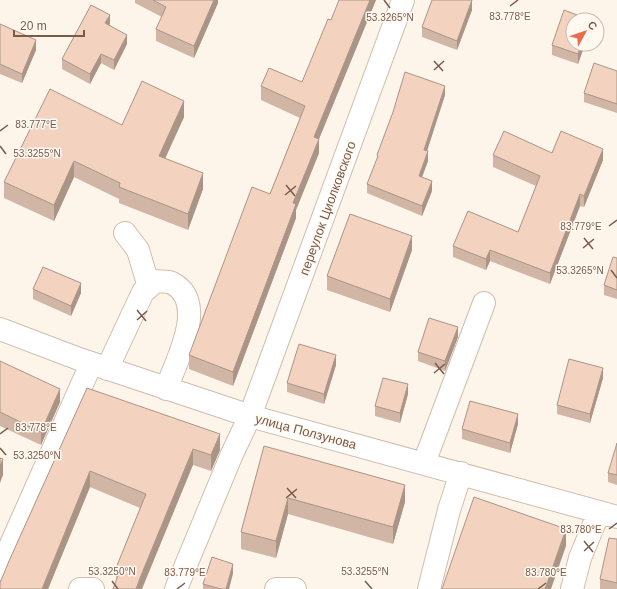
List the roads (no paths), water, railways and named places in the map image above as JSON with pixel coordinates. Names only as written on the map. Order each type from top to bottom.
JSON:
[{"type":"street","name":"переулок Циолковского","points":[[176,589],[232,454],[250,416],[403,0]]},
{"type":"street","points":[[125,233],[138,250],[149,287]]},
{"type":"street","points":[[0,569],[99,366],[144,292],[156,281],[171,283],[183,293],[189,310],[188,329],[166,389]]},
{"type":"street","points":[[424,463],[484,303]]},
{"type":"street","name":"улица Ползунова","points":[[0,330],[99,366],[250,416],[608,514]]},
{"type":"street","points":[[429,589],[449,510],[461,473]]},
{"type":"street","points":[[572,589],[580,558],[608,514]]},
{"type":"street","points":[[80,589],[93,589]]},
{"type":"street","points":[[276,589],[295,589]]}]
